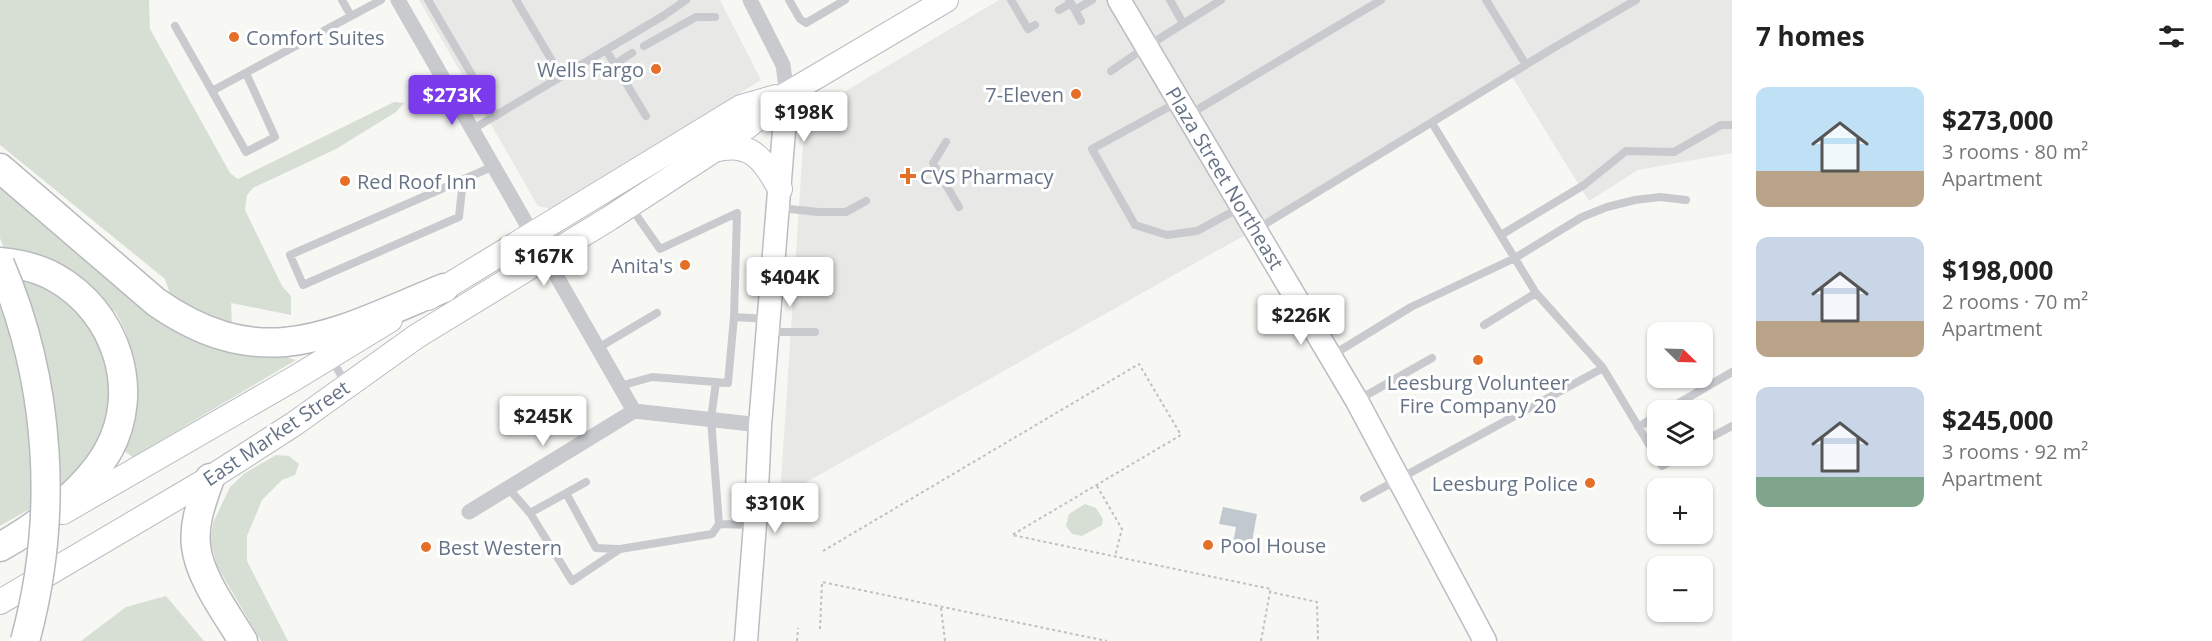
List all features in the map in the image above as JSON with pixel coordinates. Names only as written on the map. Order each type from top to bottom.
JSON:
[{"type":"highway","points":[[0,168],[156,302],[192,324],[225,337],[261,342],[306,340],[332,334],[444,288]]},
{"type":"highway","points":[[0,263],[36,269],[56,278],[90,305],[114,343],[121,365],[124,389],[123,409],[117,431],[109,451],[96,469],[60,505],[10,542]]},
{"type":"highway","points":[[0,263],[25,330],[39,398],[45,450],[46,491],[40,576],[25,641]]},
{"type":"highway","points":[[210,478],[198,514],[195,544],[198,559],[243,641]]},
{"type":"main road","name":"East Market Street","points":[[0,602],[210,478],[417,336],[629,206],[714,150],[787,94],[946,0]]},
{"type":"main road","name":"Plaza Street Northeast","points":[[1119,0],[1357,401],[1485,641]]},
{"type":"main road","name":"East Market Street","points":[[10,542],[330,357],[741,107],[787,94]]},
{"type":"main road","points":[[746,641],[760,425],[787,94]]},
{"type":"main road","points":[[714,150],[730,146],[756,154],[764,162],[780,198]]},
{"type":"street","points":[[398,0],[634,411]]},
{"type":"street","points":[[750,0],[783,65],[787,94]]},
{"type":"street","points":[[469,512],[634,411],[760,425]]},
{"type":"lane","points":[[342,0],[351,16]]},
{"type":"lane","points":[[212,91],[381,0]]},
{"type":"lane","points":[[429,0],[496,116]]},
{"type":"lane","points":[[516,0],[561,76]]},
{"type":"lane","points":[[473,129],[686,0]]},
{"type":"lane","points":[[789,0],[800,19],[806,22],[845,0]]},
{"type":"lane","points":[[1011,0],[1028,29],[1035,25]]},
{"type":"lane","points":[[1059,10],[1092,0]]},
{"type":"lane","points":[[1170,0],[1183,23]]},
{"type":"lane","points":[[1111,72],[1146,46],[1221,0]]},
{"type":"lane","points":[[1242,207],[1197,231],[1167,235],[1136,225],[1092,149],[1184,108],[1381,0]]},
{"type":"lane","points":[[1486,0],[1526,65]]},
{"type":"lane","points":[[1255,230],[1636,0]]},
{"type":"lane","points":[[1071,5],[1081,21]]},
{"type":"lane","points":[[644,46],[696,17],[714,17]]},
{"type":"lane","points":[[175,26],[246,152],[275,137],[246,73]]},
{"type":"lane","points":[[606,50],[646,116]]},
{"type":"lane","points":[[615,64],[632,53]]},
{"type":"lane","points":[[1432,123],[1536,293],[1603,368],[1647,442]]},
{"type":"lane","points":[[1501,235],[1584,185],[1626,151],[1674,152],[1721,125],[1732,125]]},
{"type":"lane","points":[[946,142],[933,163],[959,207]]},
{"type":"lane","points":[[463,180],[459,217],[303,285],[290,255],[494,166]]},
{"type":"lane","points":[[1331,356],[1411,307],[1515,258],[1582,217],[1607,207],[1635,200],[1660,197],[1686,200]]},
{"type":"lane","points":[[780,198],[818,212],[846,212],[866,201]]},
{"type":"lane","points":[[620,386],[652,377],[728,383],[734,317],[737,213],[660,249],[629,206]]},
{"type":"lane","points":[[1484,325],[1536,293]]},
{"type":"lane","points":[[598,348],[657,313]]},
{"type":"lane","points":[[734,317],[768,326],[816,332]]},
{"type":"lane","points":[[330,357],[347,386]]},
{"type":"lane","points":[[1357,401],[1432,358]]},
{"type":"lane","points":[[1364,498],[1603,368]]},
{"type":"lane","points":[[1684,400],[1732,372]]},
{"type":"lane","points":[[566,493],[596,548],[620,549],[712,534],[719,524],[711,419],[716,382]]},
{"type":"lane","points":[[1638,427],[1647,422]]},
{"type":"lane","points":[[1713,436],[1732,426]]},
{"type":"lane","points":[[530,513],[586,482]]},
{"type":"lane","points":[[508,488],[530,513],[572,581],[620,549]]},
{"type":"lane","points":[[719,524],[755,525]]},
{"type":"path","points":[[823,551],[1139,364],[1181,435],[1012,535],[1271,589],[1261,641]]},
{"type":"path","points":[[1097,486],[1122,530],[1115,556]]},
{"type":"path","points":[[820,629],[822,582],[1107,641]]},
{"type":"path","points":[[1270,592],[1317,602],[1318,641]]},
{"type":"path","points":[[941,607],[945,641]]},
{"type":"path","points":[[797,641],[798,628]]},
{"type":"shaded area","points":[[0,0],[149,0],[150,29],[230,173],[238,179],[394,102],[404,103],[396,112],[336,149],[253,188],[247,195],[245,210],[282,286],[291,296],[291,315],[231,303],[232,326],[209,319],[171,297],[165,279],[0,145]]},
{"type":"shaded area","points":[[419,0],[720,0],[761,80],[553,210],[538,206]]},
{"type":"shaded area","points":[[999,0],[1732,0],[1732,153],[1638,170],[1589,201],[1511,75],[1270,221],[780,497],[805,115]]},
{"type":"shaded area","points":[[0,185],[250,354],[296,360],[133,457],[122,450],[134,415],[136,372],[131,347],[121,322],[115,311],[110,311],[6,253],[0,238]]},
{"type":"shaded area","points":[[15,275],[64,296],[85,313],[112,365],[109,430],[61,491],[0,526],[0,276]]},
{"type":"shaded area","points":[[276,455],[289,456],[299,464],[295,475],[282,480],[262,500],[247,536],[247,561],[288,641],[261,641],[217,566],[210,540],[213,523],[230,487],[245,473]]},
{"type":"shaded area","points":[[1085,504],[1096,508],[1103,519],[1102,525],[1082,536],[1072,534],[1066,526],[1069,514]]},
{"type":"shaded area","points":[[1223,507],[1257,514],[1251,547],[1233,543],[1236,527],[1219,524]]},
{"type":"shaded area","points":[[166,596],[204,641],[81,641],[126,607]]},
{"type":"place","name":"Comfort Suites","points":[[234,37]]},
{"type":"place","name":"Wells Fargo","points":[[656,69]]},
{"type":"place","name":"7-Eleven","points":[[1076,94]]},
{"type":"place","name":"CVS Pharmacy","points":[[908,176]]},
{"type":"place","name":"Red Roof Inn","points":[[345,181]]},
{"type":"place","name":"Anita's","points":[[685,265]]},
{"type":"place","name":"Leesburg Volunteer Fire Company 20","points":[[1478,360]]},
{"type":"place","name":"Leesburg Police","points":[[1590,483]]},
{"type":"place","name":"Pool House","points":[[1208,545]]},
{"type":"place","name":"Best Western","points":[[426,547]]}]
